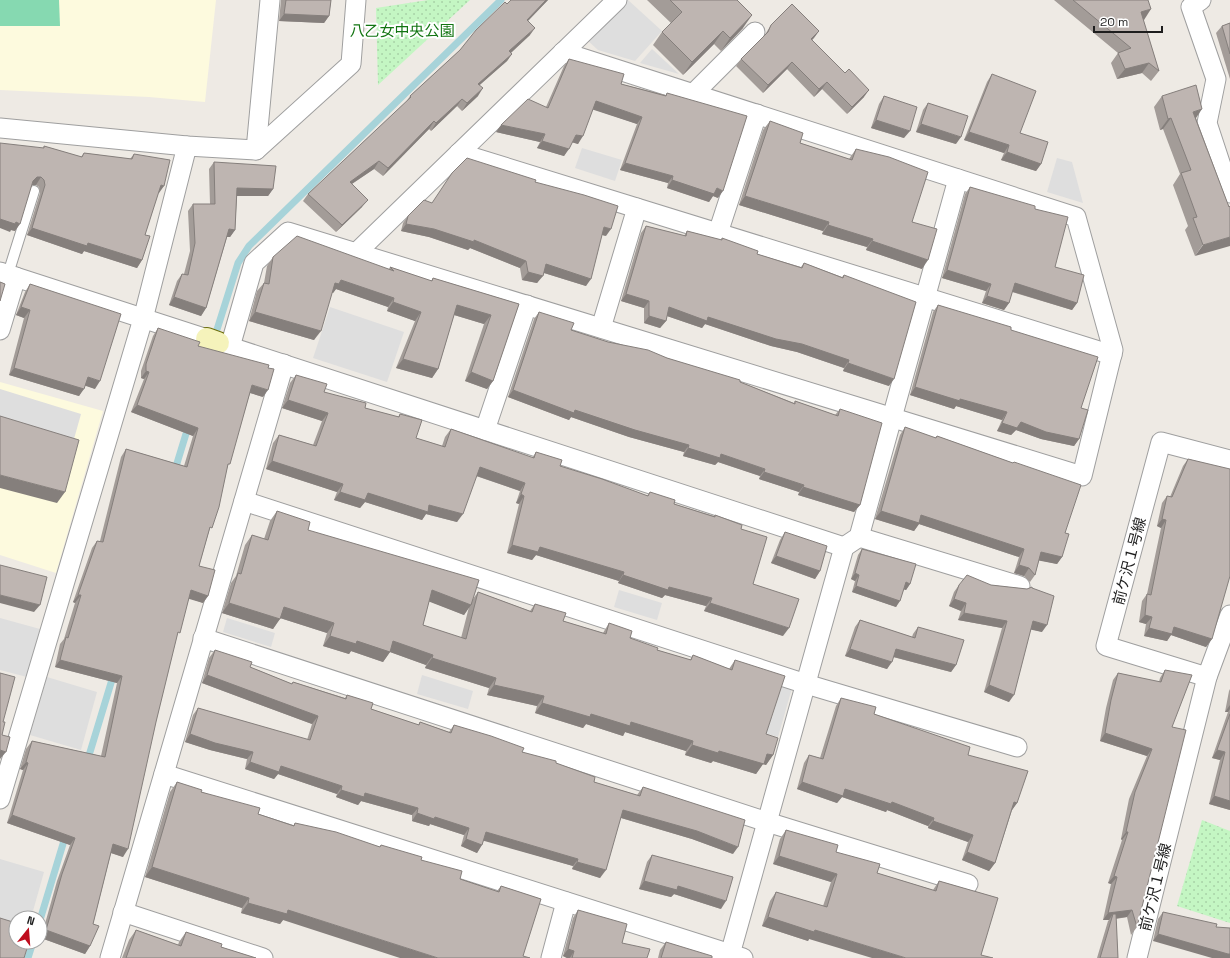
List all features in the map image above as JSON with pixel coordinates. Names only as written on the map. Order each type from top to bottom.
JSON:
[{"type":"street","points":[[256,150],[270,0]]},
{"type":"street","points":[[0,128],[187,146],[256,150],[351,64],[356,0]]},
{"type":"street","points":[[356,253],[617,0]]},
{"type":"street","points":[[1201,0],[1191,7],[1216,79],[1207,123],[1230,193]]},
{"type":"street","points":[[694,94],[755,32]]},
{"type":"street","points":[[218,343],[254,263],[288,232],[1082,476],[1113,350],[1076,217],[564,52]]},
{"type":"street","points":[[718,233],[757,114]]},
{"type":"street","points":[[0,799],[142,319],[187,146]]},
{"type":"street","points":[[459,153],[1112,355]]},
{"type":"street","points":[[164,774],[734,957],[767,822],[806,684],[892,418],[958,179]]},
{"type":"street","points":[[601,328],[637,208]]},
{"type":"street","points":[[0,330],[8,274],[485,430],[852,542],[1020,586]]},
{"type":"street","points":[[485,430],[527,305]]},
{"type":"street","points":[[110,958],[284,364]]},
{"type":"street","name":"前ケ沢１号線","points":[[1207,677],[1106,646],[1161,442],[1230,460]]},
{"type":"street","points":[[244,501],[806,684],[1017,747]]},
{"type":"street","name":"前ケ沢１号線","points":[[1138,958],[1207,677],[1230,615]]},
{"type":"street","points":[[203,638],[767,822],[968,884]]},
{"type":"street","points":[[551,958],[566,902]]},
{"type":"street","points":[[123,912],[263,958]]},
{"type":"lane","points":[[8,274],[34,192]]},
{"type":"shaded area","points":[[0,0],[216,0],[205,102],[149,97],[0,90]]},
{"type":"shaded area","points":[[622,0],[628,0],[662,31],[635,61],[598,50],[586,39]]},
{"type":"shaded area","points":[[652,49],[679,74],[640,63]]},
{"type":"shaded area","points":[[582,148],[622,160],[615,181],[575,168]]},
{"type":"shaded area","points":[[1057,158],[1072,162],[1083,203],[1047,192]]},
{"type":"shaded area","points":[[330,307],[404,332],[387,382],[313,358]]},
{"type":"shaded area","points":[[0,382],[103,411],[56,573],[0,555]]},
{"type":"shaded area","points":[[0,389],[81,414],[72,446],[0,425]]},
{"type":"shaded area","points":[[619,590],[662,603],[657,620],[614,607]]},
{"type":"shaded area","points":[[0,618],[40,629],[27,677],[0,670]]},
{"type":"shaded area","points":[[227,618],[275,633],[271,647],[223,632]]},
{"type":"shaded area","points":[[422,675],[473,691],[468,709],[417,694]]},
{"type":"shaded area","points":[[47,677],[97,692],[81,750],[30,735]]},
{"type":"shaded area","points":[[782,685],[792,688],[778,737],[716,719],[721,703],[772,718]]},
{"type":"shaded area","points":[[0,859],[44,872],[33,910],[8,910],[8,924],[0,922]]},
{"type":"green space","points":[[0,0],[59,0],[60,26],[0,26]]},
{"type":"green space","name":"八乙女中央公園","points":[[428,0],[470,0],[378,85],[376,8]]},
{"type":"green space","points":[[1202,820],[1230,831],[1230,923],[1177,906]]},
{"type":"building","points":[[286,0],[331,0],[329,16],[284,14]]},
{"type":"building","points":[[511,0],[546,0],[527,20],[535,28],[509,51],[512,54],[478,84],[483,88],[467,103],[462,99],[436,123],[434,121],[388,168],[379,161],[350,182],[368,200],[342,225],[308,194],[460,50],[476,30],[505,2],[507,4]]},
{"type":"building","points":[[670,0],[737,0],[752,15],[730,38],[723,31],[692,62],[662,32],[682,12]]},
{"type":"building","points":[[1073,0],[1148,0],[1151,9],[1141,12],[1159,71],[1149,63],[1125,69],[1118,53],[1131,48]]},
{"type":"building","points":[[792,4],[819,31],[811,39],[845,73],[849,69],[869,90],[852,107],[827,82],[819,89],[792,62],[768,85],[741,59],[768,32],[771,25]]},
{"type":"building","points":[[1230,23],[1230,54],[1222,26]]},
{"type":"building","points":[[569,59],[624,74],[621,84],[666,96],[667,93],[747,116],[723,191],[717,188],[714,194],[672,180],[673,176],[625,163],[642,117],[596,101],[583,136],[576,135],[569,149],[542,141],[545,134],[501,125],[528,99],[548,108]]},
{"type":"building","points":[[992,74],[1036,91],[1020,133],[1048,142],[1041,164],[1007,152],[1009,145],[969,132]]},
{"type":"building","points":[[1196,85],[1202,109],[1193,112],[1229,207],[1230,206],[1230,237],[1203,245],[1193,218],[1197,217],[1181,173],[1191,170],[1171,118],[1168,119],[1162,96]]},
{"type":"building","points":[[884,96],[917,107],[910,131],[876,120]]},
{"type":"building","points":[[928,103],[968,116],[961,137],[921,124]]},
{"type":"building","points":[[770,121],[803,133],[800,143],[852,160],[856,149],[889,157],[928,172],[912,222],[937,229],[928,260],[872,241],[873,239],[828,225],[829,222],[745,196]]},
{"type":"building","points":[[0,143],[44,148],[44,146],[82,157],[84,153],[132,159],[134,154],[170,160],[164,186],[161,185],[145,235],[150,236],[142,260],[88,243],[87,246],[32,228],[45,185],[44,180],[41,177],[37,177],[33,181],[20,224],[16,222],[15,224],[0,219]]},
{"type":"building","points":[[467,158],[536,180],[535,182],[618,206],[611,229],[604,227],[591,279],[546,264],[543,276],[528,272],[526,261],[474,240],[474,242],[434,229],[406,224],[408,216],[424,200],[432,203],[452,173]]},
{"type":"building","points":[[214,162],[276,166],[273,189],[237,188],[235,230],[229,229],[206,308],[174,297],[182,274],[188,275],[195,243],[193,204],[215,204]]},
{"type":"building","points":[[970,187],[1035,206],[1035,209],[1068,217],[1055,267],[1084,275],[1077,303],[1015,283],[1009,303],[987,296],[991,284],[947,270]]},
{"type":"building","points":[[646,226],[686,236],[687,231],[722,240],[722,238],[758,251],[757,254],[802,268],[804,263],[843,278],[844,275],[916,302],[894,379],[848,363],[849,360],[802,344],[776,339],[708,317],[707,321],[669,307],[666,321],[649,316],[649,301],[626,294]]},
{"type":"building","points":[[297,236],[394,271],[390,267],[432,281],[433,278],[519,304],[493,381],[471,372],[491,315],[457,305],[438,369],[403,359],[421,312],[393,302],[394,298],[341,280],[339,284],[335,283],[321,331],[255,312],[264,283],[269,284],[273,257]]},
{"type":"building","points":[[0,282],[5,284],[0,301]]},
{"type":"building","points":[[30,284],[121,314],[100,381],[88,377],[84,389],[14,368],[30,310],[21,307]]},
{"type":"building","points":[[938,305],[1011,327],[1011,330],[1098,357],[1081,408],[1088,410],[1079,439],[1046,432],[1021,422],[1017,428],[1002,423],[1007,412],[960,399],[960,401],[915,387]]},
{"type":"building","points":[[539,312],[574,323],[571,330],[608,342],[648,350],[667,358],[740,380],[740,382],[795,404],[795,401],[838,416],[840,409],[882,423],[860,505],[803,487],[804,485],[764,472],[765,469],[721,454],[720,458],[688,448],[689,445],[635,430],[575,410],[574,413],[513,390]]},
{"type":"building","points":[[158,328],[200,342],[198,346],[269,365],[268,368],[274,369],[268,390],[252,385],[230,464],[228,464],[219,507],[212,528],[210,527],[199,566],[215,570],[208,596],[191,590],[180,633],[178,632],[156,722],[128,849],[113,844],[93,924],[99,926],[90,946],[48,931],[48,923],[62,874],[75,838],[12,815],[28,763],[26,762],[32,741],[105,757],[122,676],[60,660],[66,637],[68,638],[81,595],[78,595],[97,541],[103,542],[126,449],[187,467],[198,428],[137,405],[149,372],[146,371],[146,364]]},
{"type":"building","points":[[296,375],[327,384],[324,392],[366,403],[365,408],[399,417],[400,414],[422,420],[416,438],[445,447],[451,429],[534,458],[536,452],[562,460],[560,466],[602,479],[648,496],[650,492],[675,500],[674,504],[715,517],[715,515],[742,525],[741,529],[767,537],[753,584],[799,599],[789,628],[710,603],[712,598],[669,587],[668,590],[623,575],[624,572],[540,547],[538,552],[512,545],[524,496],[521,494],[525,483],[480,467],[463,514],[429,505],[428,512],[368,493],[365,500],[340,492],[343,484],[272,461],[279,435],[316,446],[328,413],[288,400]]},
{"type":"building","points":[[0,416],[79,440],[65,492],[0,475]]},
{"type":"building","points":[[905,427],[936,438],[937,436],[1081,485],[1065,533],[1069,534],[1062,557],[1041,552],[1035,575],[1029,568],[1019,565],[1024,549],[921,515],[919,523],[881,511]]},
{"type":"building","points":[[1188,459],[1230,469],[1230,576],[1212,639],[1174,627],[1172,634],[1149,628],[1152,617],[1145,615],[1147,594],[1151,595],[1166,520],[1162,519],[1167,496],[1172,497]]},
{"type":"building","points":[[277,511],[310,522],[308,530],[479,580],[471,605],[432,590],[423,625],[466,639],[478,592],[532,612],[535,604],[566,613],[563,621],[606,634],[609,623],[632,631],[630,638],[658,648],[657,650],[691,660],[693,655],[732,670],[735,660],[785,676],[766,734],[778,738],[773,755],[767,754],[764,764],[719,751],[718,753],[692,745],[693,741],[631,722],[630,726],[591,714],[590,717],[542,703],[544,696],[494,685],[496,678],[432,658],[433,655],[393,641],[390,652],[357,641],[356,644],[330,636],[334,623],[284,607],[280,619],[229,603],[238,573],[241,574],[252,535],[268,540]]},
{"type":"building","points":[[785,532],[827,546],[820,571],[776,556]]},
{"type":"building","points":[[862,549],[916,564],[910,584],[906,582],[900,601],[856,586],[859,575],[855,573]]},
{"type":"building","points":[[0,565],[47,577],[40,605],[0,595]]},
{"type":"building","points":[[967,575],[991,585],[1027,589],[1032,587],[1054,596],[1047,625],[1033,621],[1014,695],[989,685],[1007,621],[964,613],[966,603],[954,599],[959,585]]},
{"type":"building","points":[[860,620],[915,638],[918,627],[964,640],[956,665],[896,649],[892,662],[850,649]]},
{"type":"building","points":[[215,650],[252,662],[250,667],[292,684],[293,682],[346,699],[347,695],[373,703],[371,709],[419,725],[420,722],[451,733],[454,725],[491,736],[524,748],[522,752],[556,761],[556,763],[595,777],[594,782],[640,796],[643,787],[745,820],[738,847],[697,831],[623,810],[606,870],[577,862],[578,859],[486,832],[482,845],[466,839],[469,828],[417,813],[418,808],[365,793],[364,797],[341,790],[342,786],[281,766],[279,772],[250,762],[253,752],[215,743],[190,734],[198,708],[310,740],[318,716],[207,675]]},
{"type":"building","points":[[1165,670],[1192,675],[1172,727],[1186,730],[1137,927],[1132,910],[1108,913],[1117,877],[1114,876],[1128,832],[1126,832],[1135,792],[1152,749],[1105,733],[1118,673],[1161,682]]},
{"type":"building","points":[[0,673],[15,677],[3,722],[5,722],[2,735],[10,737],[6,752],[0,750]]},
{"type":"building","points":[[841,698],[876,707],[874,714],[970,747],[968,755],[1028,771],[1017,803],[1014,802],[995,863],[967,852],[973,835],[933,821],[934,818],[892,802],[891,804],[845,789],[843,796],[802,782],[809,755],[823,759]]},
{"type":"building","points":[[1230,714],[1230,801],[1214,796],[1225,752],[1217,750]]},
{"type":"building","points":[[177,782],[202,790],[201,792],[260,808],[258,814],[294,826],[295,823],[336,832],[380,847],[381,845],[422,857],[421,860],[462,871],[460,879],[499,892],[501,886],[541,899],[523,956],[530,958],[438,958],[288,910],[287,914],[248,903],[249,898],[152,867]]},
{"type":"building","points":[[786,830],[838,845],[836,852],[880,864],[877,873],[936,891],[939,881],[998,898],[981,955],[993,958],[906,958],[815,930],[814,932],[768,917],[776,892],[827,907],[837,874],[779,856]]},
{"type":"building","points":[[652,855],[733,877],[726,901],[678,886],[677,890],[644,881]]},
{"type":"building","points":[[578,910],[627,924],[622,943],[650,949],[647,958],[572,958],[574,951],[568,949]]},
{"type":"building","points":[[1163,912],[1217,924],[1216,927],[1230,928],[1230,954],[1158,934]]},
{"type":"building","points":[[1113,914],[1116,914],[1118,958],[1100,958]]},
{"type":"building","points":[[0,918],[8,920],[8,950],[26,950],[24,958],[0,958]]},
{"type":"building","points":[[136,930],[181,946],[186,932],[222,944],[221,947],[256,958],[126,958]]},
{"type":"building","points":[[666,942],[712,956],[712,958],[661,958]]},
{"type":"waterway","points":[[214,339],[238,263],[249,246],[501,0]]},
{"type":"waterway","points":[[174,473],[189,424]]},
{"type":"waterway","points":[[87,762],[114,673]]},
{"type":"waterway","points":[[43,910],[66,834]]},
{"type":"waterway","points":[[28,958],[30,950]]}]
